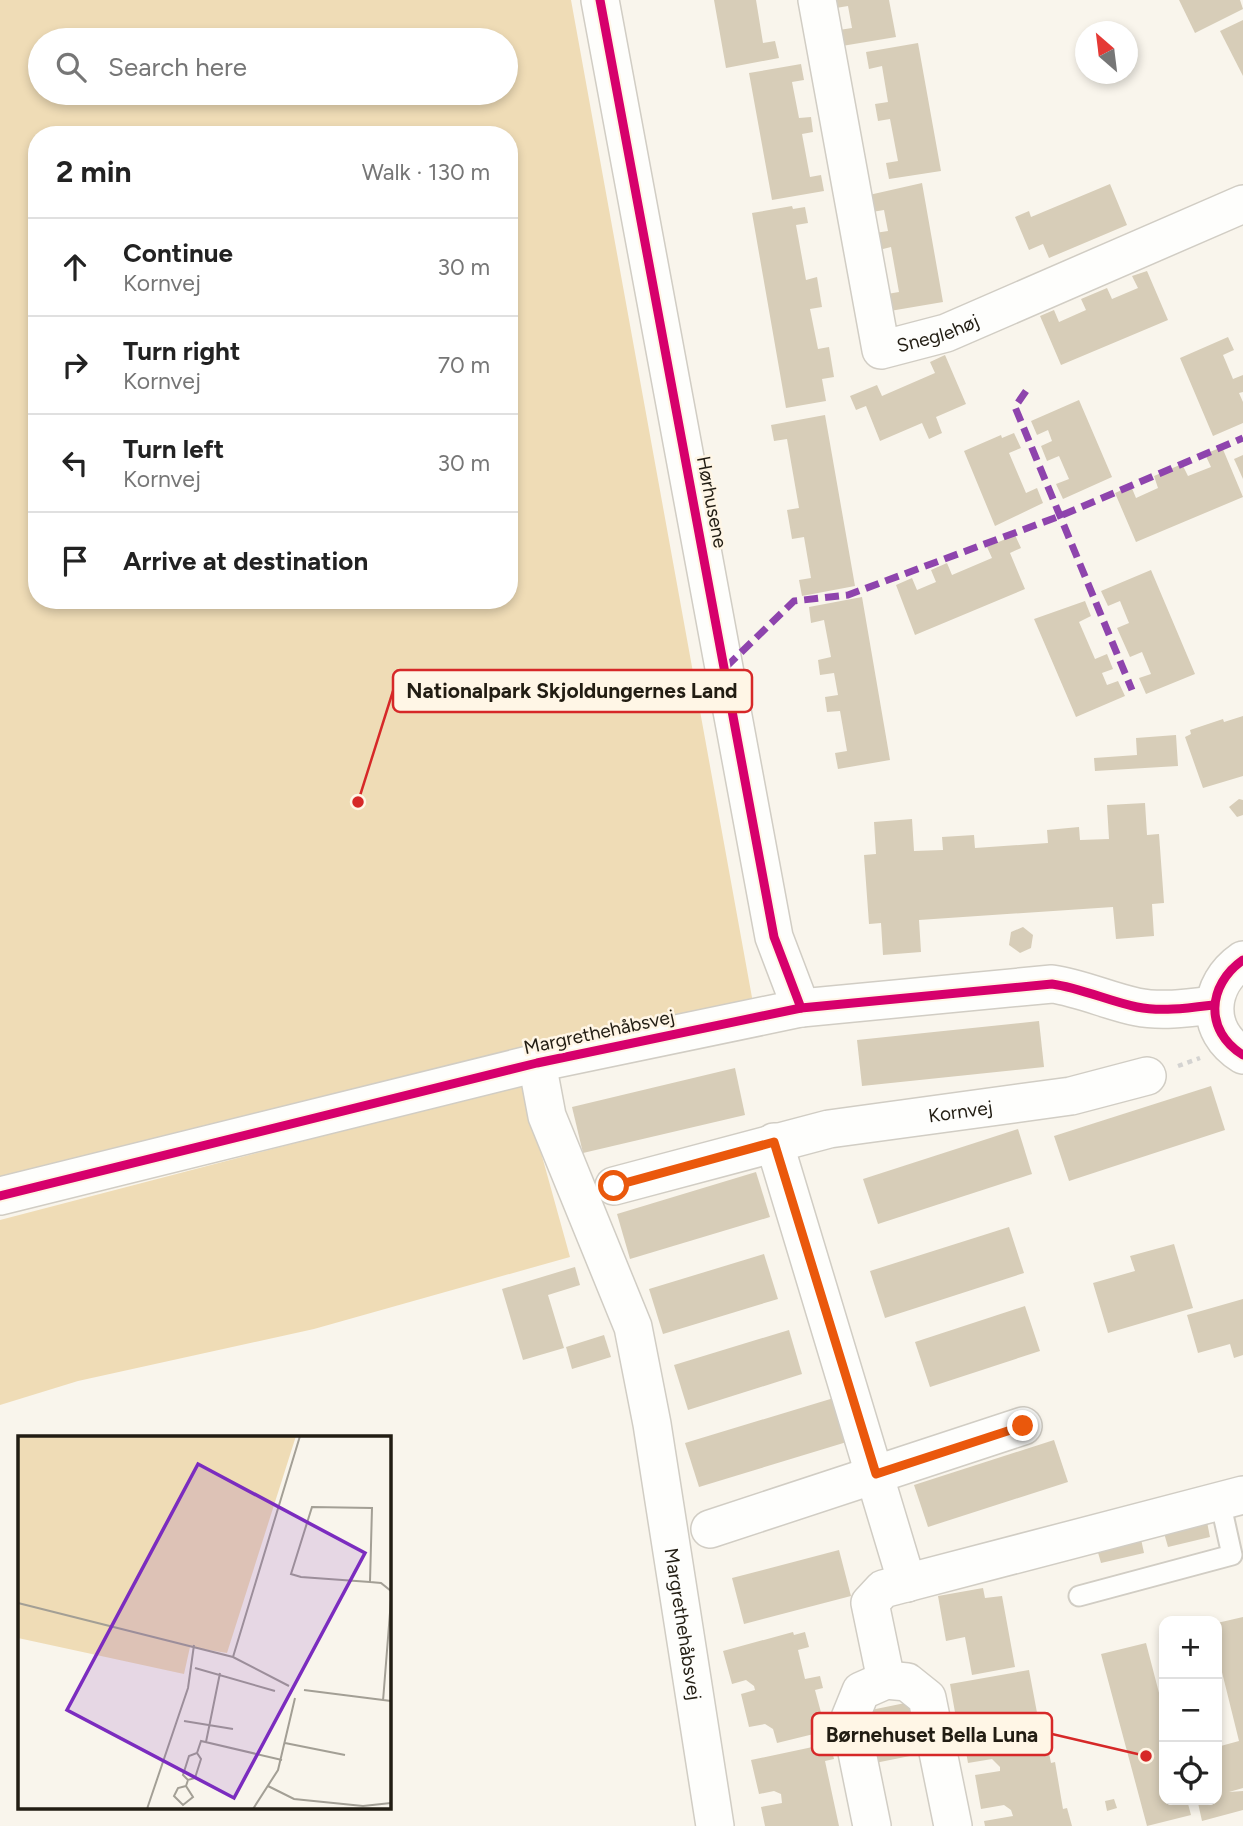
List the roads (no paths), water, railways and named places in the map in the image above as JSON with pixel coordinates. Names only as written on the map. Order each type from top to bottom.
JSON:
[{"type":"street","name":"Hørhusene","points":[[600,0],[774,937],[801,1008]]},
{"type":"street","name":"Sneglehøj","points":[[817,0],[881,350],[946,334],[1243,204]]},
{"type":"street","points":[[1236,1051],[1215,1020],[1213,1005],[1218,986],[1229,970],[1243,960]]},
{"type":"street","name":"Margrethehåbsvej","points":[[0,1196],[537,1063],[801,1008],[1052,984],[1071,987],[1140,1008],[1183,1009],[1213,1005]]},
{"type":"street","name":"Margrethehåbsvej","points":[[537,1063],[547,1116],[633,1327],[652,1424],[715,1826]]},
{"type":"street","name":"Kornvej","points":[[614,1186],[829,1129],[1071,1096],[1147,1076]]},
{"type":"street","points":[[774,1142],[907,1583]]},
{"type":"street","points":[[710,1529],[1023,1426]]},
{"type":"street","points":[[886,1680],[870,1603],[883,1589],[1231,1498]]},
{"type":"street","points":[[872,1826],[850,1718],[862,1691],[886,1680],[907,1682],[927,1698],[953,1826]]},
{"type":"lane","points":[[1079,1596],[1232,1555],[1231,1498]]},
{"type":"place","name":"Nationalpark Skjoldungernes Land","points":[[358,802]]},
{"type":"place","name":"Børnehuset Bella Luna","points":[[1146,1756]]}]
